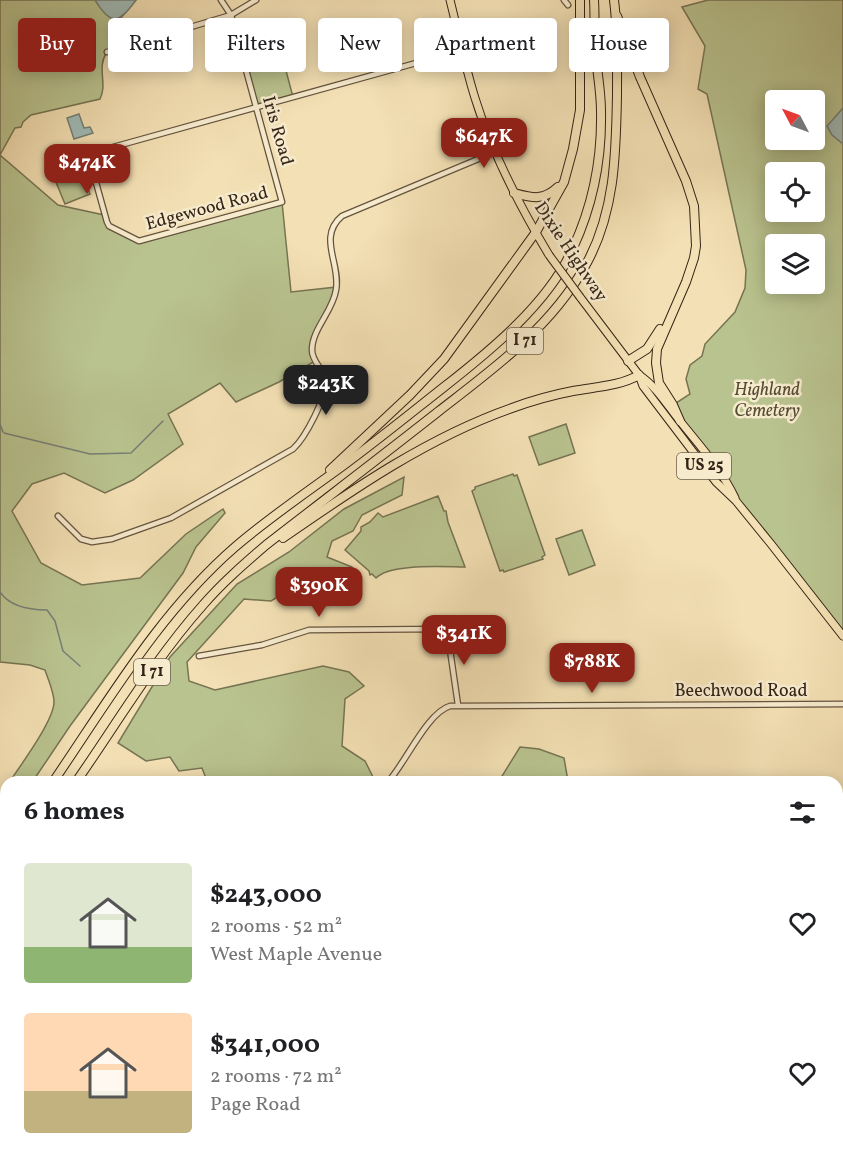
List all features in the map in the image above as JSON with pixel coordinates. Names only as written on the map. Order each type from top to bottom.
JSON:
[{"type":"highway","points":[[307,491],[426,380],[467,328],[536,232],[564,182],[580,110],[580,0]]},
{"type":"highway","name":"I 71","points":[[57,776],[146,645],[201,579],[235,548],[494,346],[520,322],[546,292],[572,251],[589,206],[599,159],[601,110],[595,46],[594,0]]},
{"type":"highway","name":"I 71","points":[[80,776],[176,638],[237,570],[274,538],[475,383],[543,323],[564,298],[585,267],[606,213],[613,183],[618,73],[614,0]]},
{"type":"highway","points":[[615,9],[640,77],[686,182],[694,206],[696,246],[686,282],[657,349],[656,363],[659,383],[680,421]]},
{"type":"highway","points":[[514,193],[542,197],[550,194],[564,182]]},
{"type":"highway","points":[[628,361],[641,354],[652,344],[673,310]]},
{"type":"highway","points":[[237,570],[308,520],[383,472],[460,428],[512,408],[572,391],[630,380],[639,375]]},
{"type":"main road","name":"Dixie Highway","points":[[450,0],[455,18]]},
{"type":"main road","name":"Dixie Highway","points":[[468,72],[475,98],[495,152],[514,193],[549,255],[639,375],[643,386],[716,482],[736,501],[843,636]]},
{"type":"main road","name":"Dixie Highway","points":[[639,375],[649,381],[680,421],[729,486],[736,501]]},
{"type":"street","name":"Iris Road","points":[[221,0],[231,15],[282,202]]},
{"type":"street","points":[[107,52],[231,15],[256,0]]},
{"type":"street","points":[[78,155],[414,63]]},
{"type":"street","points":[[58,516],[81,539],[92,542],[112,539],[171,518],[293,449],[306,432],[325,389],[325,378],[315,361],[312,350],[336,291],[330,239],[334,224],[342,216],[495,152]]},
{"type":"street","name":"Edgewood Road","points":[[88,154],[109,226],[139,241],[282,202]]},
{"type":"street","points":[[199,656],[262,645],[309,630],[447,629],[458,705]]},
{"type":"street","name":"Beechwood Road","points":[[393,776],[437,712],[458,705],[843,705]]},
{"type":"green space","points":[[0,0],[136,0],[121,18],[108,18],[108,52],[102,64],[103,87],[100,99],[31,115],[21,127],[15,128],[0,155]]},
{"type":"green space","name":"Highland Cemetery","points":[[708,0],[843,0],[843,636],[736,501],[673,405],[690,394],[686,379],[690,365],[702,356],[705,344],[735,312],[745,288],[746,270],[707,94],[698,89],[705,46],[682,7]]},
{"type":"green space","points":[[247,72],[286,72],[293,97],[256,107]]},
{"type":"green space","points":[[0,155],[58,205],[104,215],[107,222],[135,240],[282,202],[291,292],[337,287],[313,345],[315,361],[279,382],[236,402],[220,383],[168,414],[183,444],[133,480],[105,493],[64,473],[32,484],[12,511],[41,563],[82,585],[140,578],[186,534],[223,509],[225,513],[196,547],[183,573],[70,726],[36,776],[13,776],[49,720],[54,702],[52,690],[45,670],[30,665],[0,662]]},
{"type":"green space","points":[[79,165],[90,194],[65,204],[53,175]]},
{"type":"green space","points":[[566,424],[575,453],[539,465],[529,437]]},
{"type":"green space","points":[[513,474],[517,475],[545,555],[543,559],[504,572],[500,571],[472,491],[475,487]]},
{"type":"green space","points":[[404,477],[402,495],[362,515],[353,531],[332,541],[327,557],[352,567],[352,587],[313,586],[303,582],[271,601],[244,599],[187,662],[189,681],[215,690],[323,666],[349,672],[364,686],[345,699],[342,746],[365,761],[372,776],[205,776],[202,768],[179,771],[170,757],[146,761],[118,743],[170,657],[237,584],[289,552],[344,509]]},
{"type":"green space","points":[[438,496],[446,511],[465,567],[405,568],[383,573],[376,578],[345,550],[361,531],[361,527],[370,522],[378,513],[383,517]]},
{"type":"green space","points":[[582,530],[595,565],[569,575],[556,539]]},
{"type":"green space","points":[[520,747],[539,749],[564,758],[567,776],[502,776]]},
{"type":"water","points":[[95,0],[136,0],[125,14],[118,18],[111,18]]},
{"type":"water","points":[[843,108],[843,144],[832,135],[827,126]]},
{"type":"water","points":[[79,114],[84,128],[90,127],[93,133],[74,139],[67,118]]},
{"type":"waterway","points":[[4,433],[90,454],[131,453],[163,421]]},
{"type":"waterway","points":[[0,424],[3,432]]},
{"type":"waterway","points":[[0,592],[9,601],[21,607],[47,610],[55,621],[63,651],[80,666]]}]
